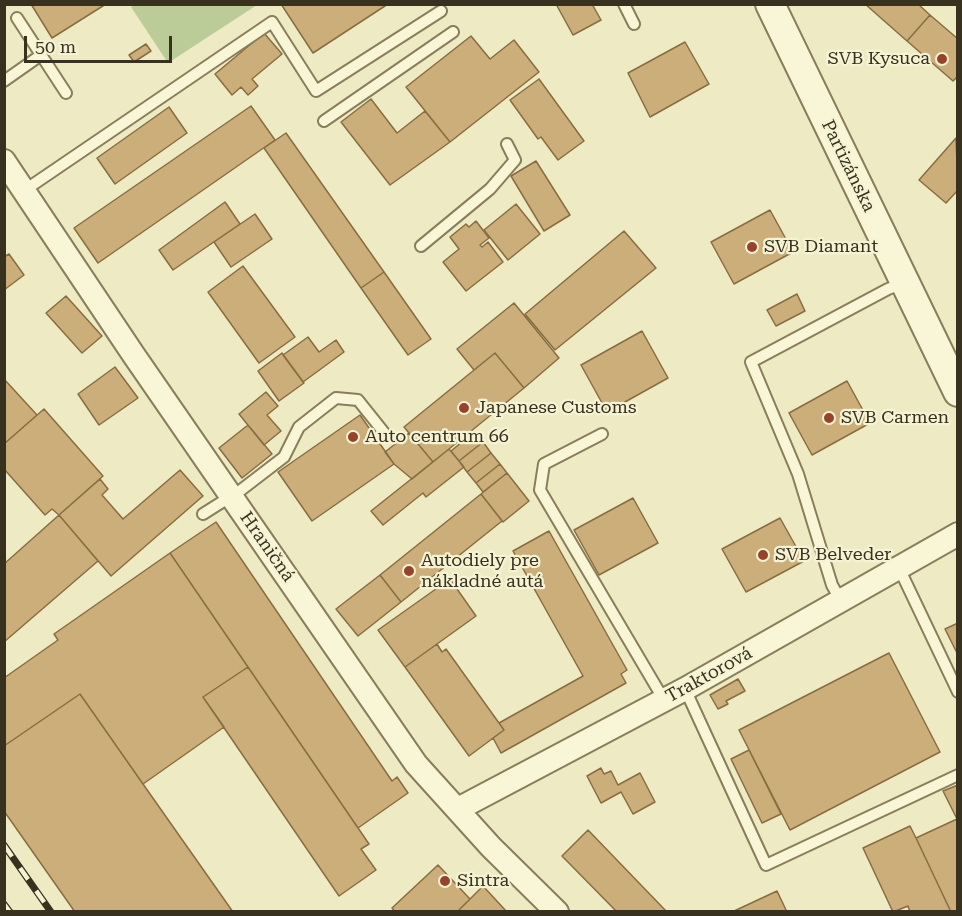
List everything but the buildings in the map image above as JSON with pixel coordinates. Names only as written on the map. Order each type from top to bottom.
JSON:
[{"type":"street","name":"Partizánska","points":[[770,4],[957,392]]},
{"type":"street","name":"Hraničná","points":[[4,161],[416,764],[491,847],[557,912]]},
{"type":"street","name":"Traktorová","points":[[458,809],[685,689],[957,534]]},
{"type":"lane","points":[[624,4],[634,24]]},
{"type":"lane","points":[[25,190],[272,22],[316,91],[441,11]]},
{"type":"lane","points":[[17,18],[66,93]]},
{"type":"lane","points":[[324,121],[453,32]]},
{"type":"lane","points":[[4,81],[41,56]]},
{"type":"lane","points":[[421,246],[490,189],[515,160],[507,144]]},
{"type":"lane","points":[[841,601],[832,585],[798,474],[751,362],[888,289],[904,283]]},
{"type":"lane","points":[[203,514],[232,496],[284,457],[299,427],[336,398],[358,400],[386,435]]},
{"type":"lane","points":[[602,434],[544,464],[540,490],[664,700]]},
{"type":"lane","points":[[899,568],[957,692]]},
{"type":"lane","points":[[685,689],[765,865],[957,776]]},
{"type":"green space","points":[[136,4],[257,5],[168,63],[131,7]]},
{"type":"railway","points":[[4,845],[51,912]]},
{"type":"railway","points":[[4,904],[10,912]]},
{"type":"place","name":"SVB Kysuca","points":[[942,59]]},
{"type":"place","name":"SVB Diamant","points":[[752,247]]},
{"type":"place","name":"Japanese Customs","points":[[464,408]]},
{"type":"place","name":"SVB Carmen","points":[[829,418]]},
{"type":"place","name":"Auto centrum 66","points":[[353,437]]},
{"type":"place","name":"SVB Belveder","points":[[763,555]]},
{"type":"place","name":"Autodiely pre nákladné autá","points":[[409,571]]},
{"type":"place","name":"Sintra","points":[[445,881]]}]
